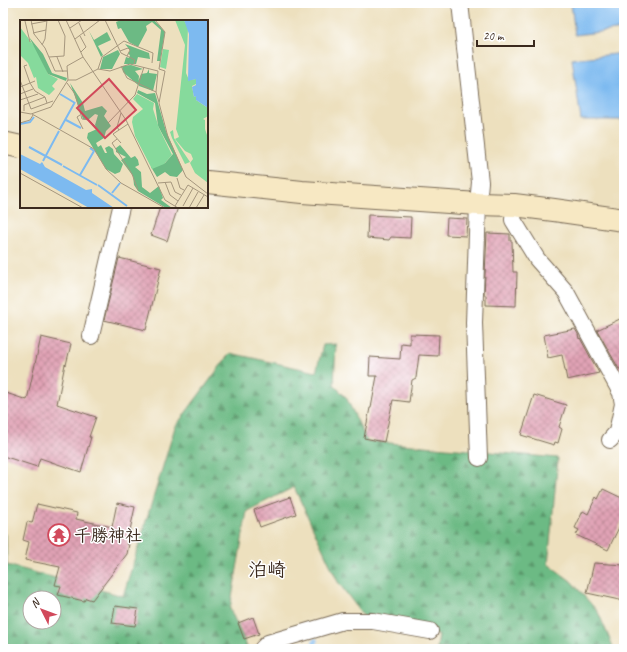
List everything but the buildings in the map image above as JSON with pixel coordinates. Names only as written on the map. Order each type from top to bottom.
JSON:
[{"type":"street","points":[[460,3],[480,182],[474,323],[479,458]]},
{"type":"street","points":[[3,143],[20,147]]},
{"type":"street","points":[[208,182],[302,192],[514,206],[624,220]]},
{"type":"street","points":[[514,206],[513,220],[537,259],[566,292],[623,394],[623,404],[617,432],[610,440]]},
{"type":"street","points":[[91,336],[121,208]]},
{"type":"street","points":[[262,649],[268,643],[342,621],[373,621],[430,631]]},
{"type":"green space","points":[[336,344],[334,385],[346,397],[367,441],[558,458],[548,564],[571,581],[598,612],[614,649],[437,649],[439,635],[371,626],[338,582],[294,487],[247,511],[230,609],[248,649],[17,649],[3,641],[3,534],[6,534],[7,565],[123,596],[175,427],[230,353],[316,372],[323,345]]},
{"type":"water","points":[[571,3],[624,3],[624,29],[575,35]]},
{"type":"water","points":[[624,53],[624,120],[581,120],[572,59]]},
{"type":"waterway","points":[[314,649],[315,641]]},
{"type":"place","name":"千勝神社","points":[[59,535]]},
{"type":"district","name":"泊崎","points":[[267,570]]}]
